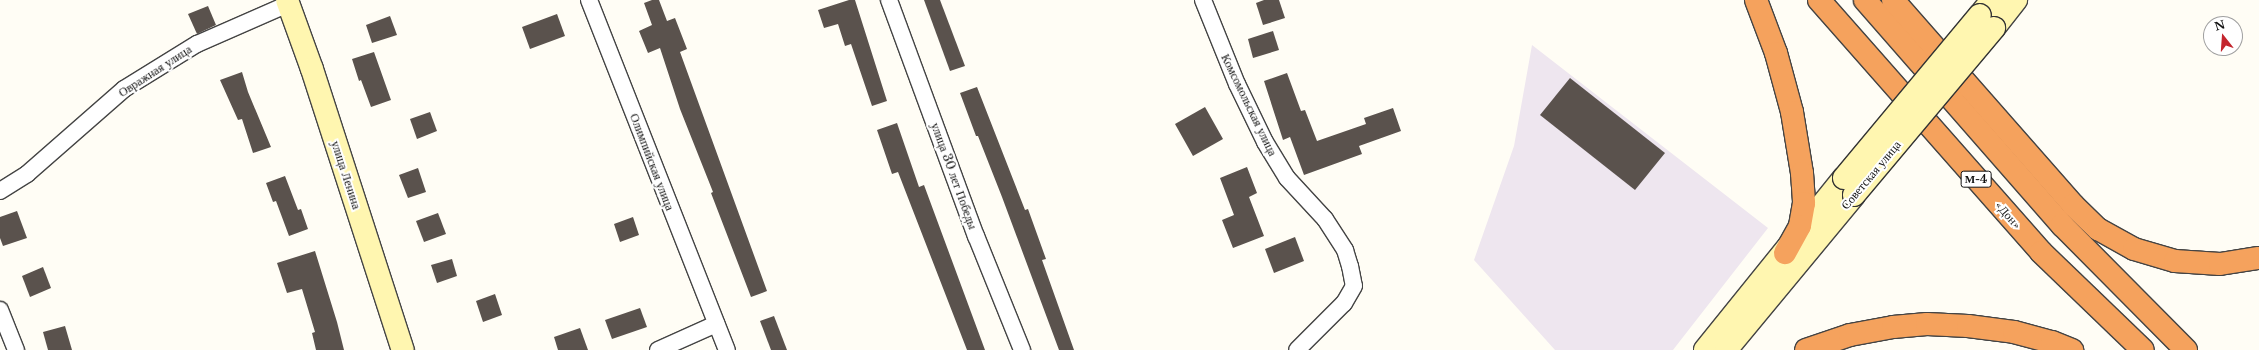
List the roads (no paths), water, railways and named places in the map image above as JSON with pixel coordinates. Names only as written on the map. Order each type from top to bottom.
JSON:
[{"type":"highway","points":[[1756,0],[1778,60],[1792,112],[1802,173],[1804,203],[1800,226],[1785,253]]},
{"type":"highway","name":"«Дон»","points":[[1819,0],[2041,252],[2143,350]]},
{"type":"highway","name":"М-4","points":[[1865,0],[2062,225],[2186,350]]},
{"type":"highway","points":[[1893,0],[2073,205],[2098,229],[2134,249],[2176,261],[2220,264],[2259,258]]},
{"type":"highway","points":[[1806,350],[1850,335],[1893,327],[1927,324],[1968,326],[2014,332],[2052,342],[2072,350]]},
{"type":"main road","name":"Советская улица","points":[[1726,350],[1849,186],[1989,14],[2016,0]]},
{"type":"main road","name":"улица Ленина","points":[[288,2],[312,69],[403,350]]},
{"type":"main road","name":"Советская улица","points":[[1705,350],[1785,253],[1849,186]]},
{"type":"street","name":"Олимпийская улица","points":[[589,0],[727,350]]},
{"type":"street","name":"улица 30 лет Победы","points":[[889,0],[976,236],[1022,350]]},
{"type":"street","name":"Комсомольская улица","points":[[1203,0],[1237,84],[1265,142],[1287,178],[1325,219],[1345,250],[1354,286],[1344,303],[1297,350]]},
{"type":"street","name":"Овражная улица","points":[[0,191],[27,174],[124,89],[197,44],[288,2]]},
{"type":"street","points":[[0,310],[16,350]]},
{"type":"street","points":[[658,350],[716,324]]}]
